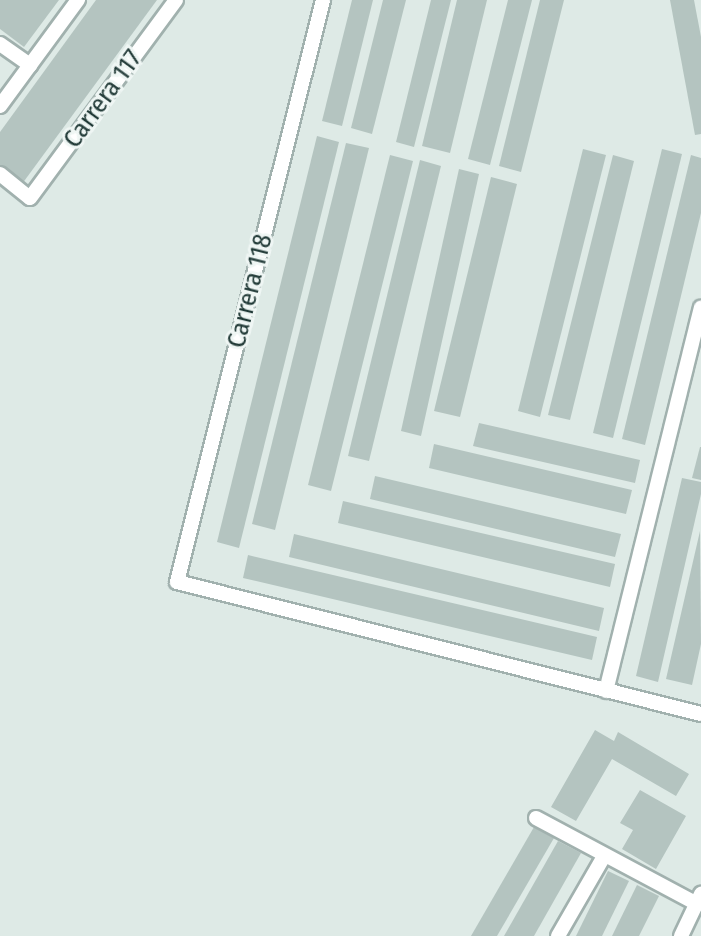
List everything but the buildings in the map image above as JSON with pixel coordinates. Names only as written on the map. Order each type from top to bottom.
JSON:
[{"type":"street","points":[[0,106],[78,0]]},
{"type":"street","name":"Carrera 117","points":[[0,174],[30,198],[176,0]]},
{"type":"street","name":"Carrera 118","points":[[323,0],[177,582],[606,691]]},
{"type":"street","points":[[0,44],[30,65]]},
{"type":"street","points":[[701,308],[606,691],[701,714]]},
{"type":"street","points":[[536,818],[603,858],[699,899],[681,936]]},
{"type":"street","points":[[558,936],[603,858]]}]
